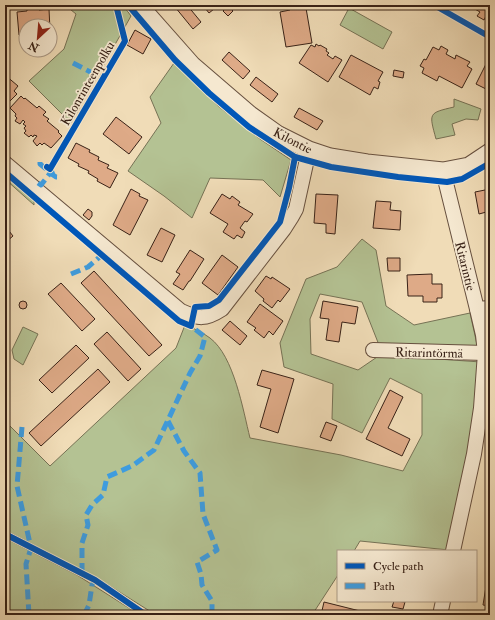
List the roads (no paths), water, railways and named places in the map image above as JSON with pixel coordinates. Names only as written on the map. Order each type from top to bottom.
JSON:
[{"type":"street","name":"Kilontie","points":[[140,5],[192,65],[249,114],[277,134],[309,150],[330,157],[367,163],[443,171],[469,166],[490,152]]},
{"type":"street","points":[[5,162],[181,311],[201,318],[213,315],[222,309],[284,229],[296,209],[309,150]]},
{"type":"street","name":"Ritarintie","points":[[443,171],[483,309],[485,353],[479,424],[453,550]]},
{"type":"street","name":"Ritarintörmä","points":[[373,350],[485,353]]},
{"type":"street","points":[[440,615],[443,602]]}]
